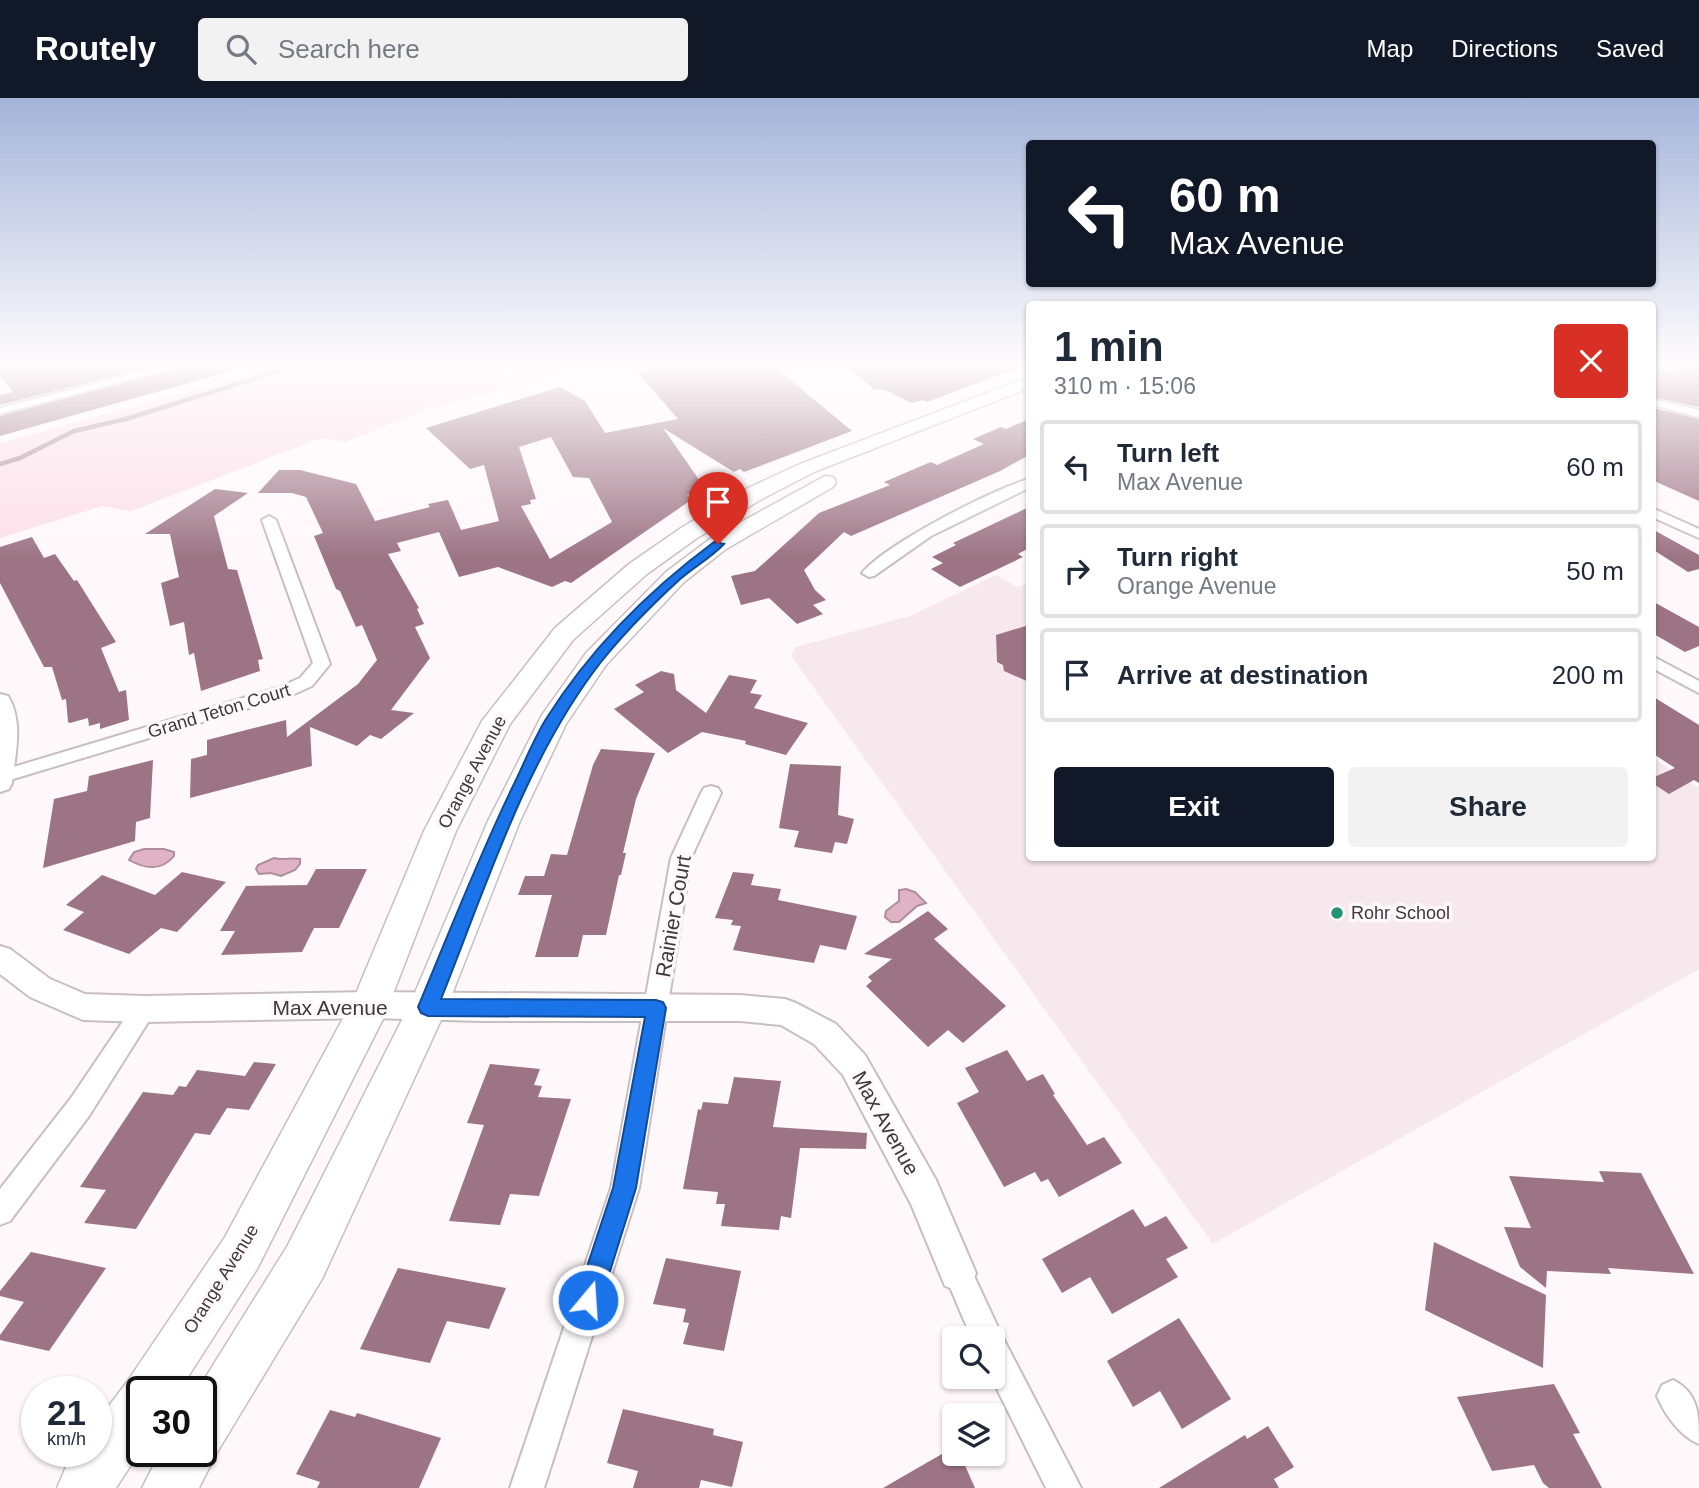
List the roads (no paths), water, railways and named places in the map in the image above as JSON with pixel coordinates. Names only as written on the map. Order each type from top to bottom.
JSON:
[{"type":"main road","name":"Orange Avenue","points":[[159,1376],[241,1253],[370,1005],[440,831],[497,721],[564,634],[638,569],[689,533],[754,494],[807,468],[927,430]]},
{"type":"main road","name":"Orange Avenue","points":[[217,1408],[305,1262],[428,1007],[527,771],[552,722],[596,659],[675,577],[718,544],[778,507],[929,430]]},
{"type":"main road","points":[[84,1488],[126,1426]]},
{"type":"main road","points":[[169,1488],[181,1467]]},
{"type":"street","points":[[869,573],[900,547],[932,528],[1026,484]]},
{"type":"street","points":[[1656,514],[1699,534]]},
{"type":"street","name":"Grand Teton Court","points":[[1,780],[286,691],[306,682],[322,664],[269,520]]},
{"type":"street","points":[[1656,663],[1699,688]]},
{"type":"street","points":[[0,701],[7,730],[1,780]]},
{"type":"street","name":"Rainier Court","points":[[527,1488],[625,1188],[681,858],[711,793]]},
{"type":"street","name":"Max Avenue","points":[[0,958],[40,988],[83,1007],[740,1007],[785,1012],[825,1034],[854,1065],[924,1192],[982,1326]]},
{"type":"street","points":[[0,1211],[80,1107],[144,1009]]},
{"type":"street","points":[[1005,1371],[1065,1488]]},
{"type":"street","points":[[1673,1396],[1699,1427]]},
{"type":"waterway","points":[[0,464],[20,458],[79,430]]},
{"type":"place","name":"Rohr School","points":[[1337,913]]}]
